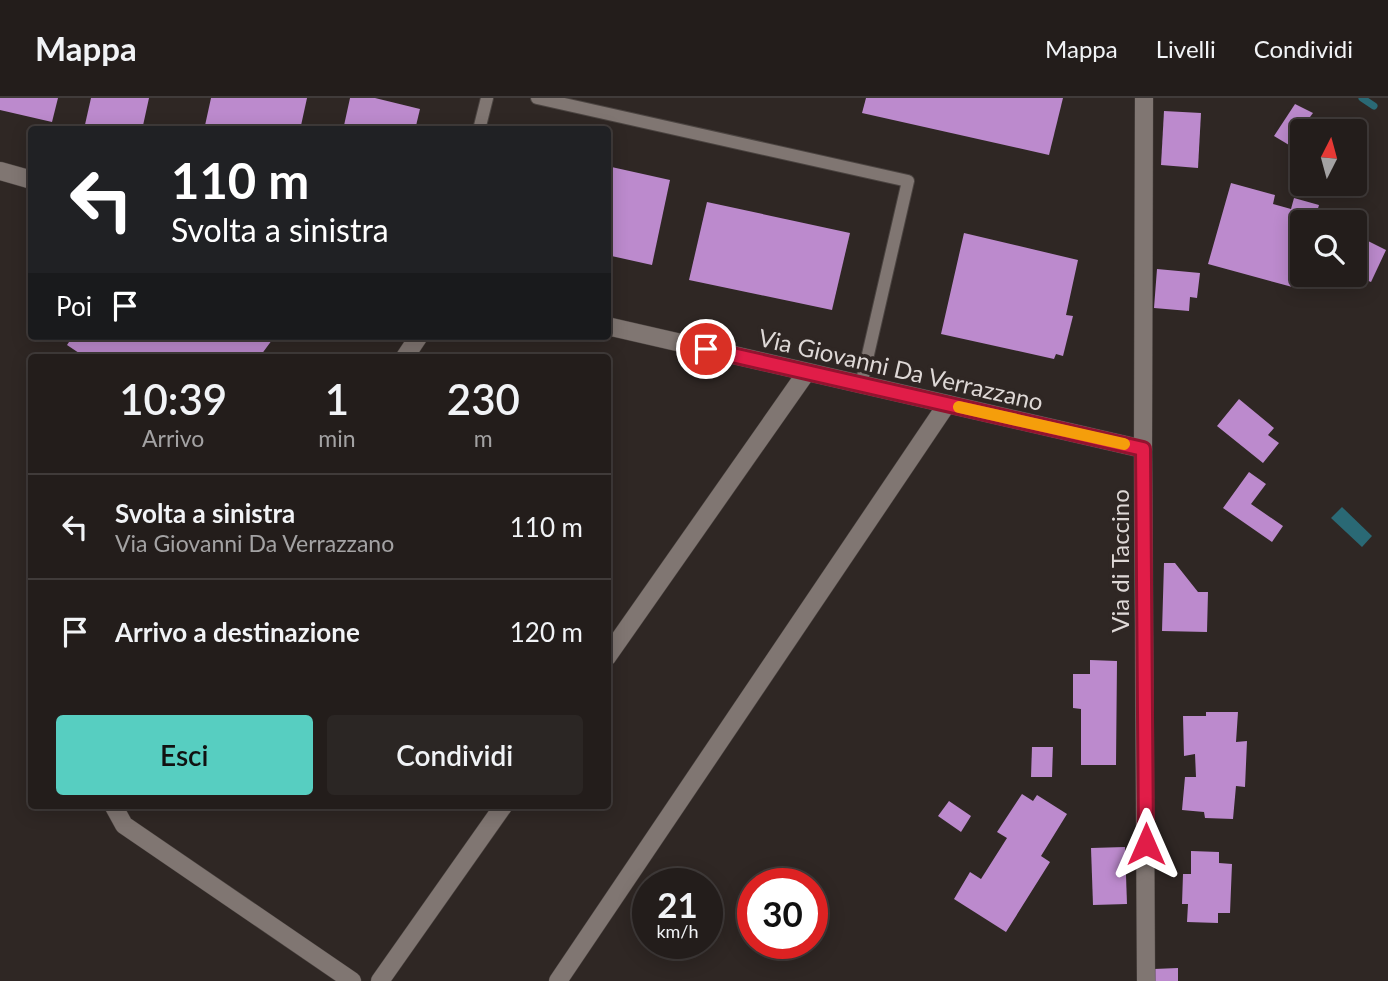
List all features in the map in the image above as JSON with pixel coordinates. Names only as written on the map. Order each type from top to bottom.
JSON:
[{"type":"street","name":"Via di Taccino","points":[[1144,98],[1146,981]]},
{"type":"street","points":[[0,171],[28,179]]},
{"type":"street","name":"Via Giovanni Da Verrazzano","points":[[611,327],[1143,449]]},
{"type":"street","points":[[611,651],[806,373]]},
{"type":"street","points":[[558,981],[947,404]]},
{"type":"street","points":[[115,809],[124,825],[352,981]]},
{"type":"street","points":[[380,981],[500,809]]},
{"type":"lane","points":[[480,126],[486,98]]},
{"type":"lane","points":[[537,98],[908,181],[861,385]]},
{"type":"water","points":[[1342,507],[1372,536],[1362,547],[1331,518]]},
{"type":"building","points":[[0,98],[58,98],[52,122],[0,110]]},
{"type":"building","points":[[91,98],[149,98],[143,126],[85,126]]},
{"type":"building","points":[[211,98],[307,98],[301,126],[205,126]]},
{"type":"building","points":[[350,98],[375,98],[420,109],[416,126],[344,126]]},
{"type":"building","points":[[866,98],[1063,98],[1049,155],[862,113]]},
{"type":"building","points":[[1295,104],[1313,113],[1308,119],[1290,119],[1289,145],[1274,136]]},
{"type":"building","points":[[1164,111],[1201,113],[1198,168],[1161,165]]},
{"type":"building","points":[[611,167],[670,180],[652,265],[611,256]]},
{"type":"building","points":[[1231,183],[1275,195],[1273,204],[1291,209],[1294,198],[1319,205],[1318,210],[1290,210],[1290,286],[1208,264]]},
{"type":"building","points":[[707,202],[850,233],[832,310],[689,280]]},
{"type":"building","points":[[964,233],[1078,260],[1066,315],[1073,316],[1063,356],[1056,354],[1054,359],[941,334]]},
{"type":"building","points":[[1367,240],[1386,250],[1371,282],[1367,280]]},
{"type":"building","points":[[1157,269],[1200,273],[1197,298],[1190,297],[1189,311],[1154,308]]},
{"type":"building","points":[[70,340],[272,340],[262,354],[80,354],[67,345]]},
{"type":"building","points":[[1239,399],[1274,428],[1268,435],[1279,443],[1263,463],[1217,426]]},
{"type":"building","points":[[1249,472],[1266,484],[1251,504],[1283,526],[1272,542],[1223,508]]},
{"type":"building","points":[[1164,563],[1175,563],[1198,592],[1208,592],[1207,632],[1162,631]]},
{"type":"building","points":[[1090,660],[1117,661],[1116,765],[1081,765],[1081,709],[1073,708],[1073,674],[1090,674]]},
{"type":"building","points":[[1206,712],[1238,712],[1236,742],[1247,741],[1245,787],[1236,786],[1233,819],[1205,818],[1204,812],[1182,810],[1185,777],[1196,777],[1195,754],[1184,756],[1183,716],[1206,716]]},
{"type":"building","points":[[1032,747],[1053,747],[1052,777],[1031,777]]},
{"type":"building","points":[[1022,794],[1033,801],[1037,795],[1067,814],[1041,856],[1050,862],[1006,932],[954,899],[970,872],[981,879],[1007,838],[997,832]]},
{"type":"building","points":[[949,801],[971,816],[961,832],[938,816]]},
{"type":"building","points":[[1125,847],[1127,904],[1093,905],[1091,848]]},
{"type":"building","points":[[1191,851],[1219,852],[1219,863],[1232,864],[1230,913],[1218,913],[1218,923],[1187,922],[1188,904],[1182,904],[1183,874],[1191,874]]},
{"type":"building","points":[[1178,968],[1178,981],[1155,981],[1154,969]]},
{"type":"waterway","points":[[1362,98],[1374,106]]},
{"type":"slow traffic","points":[[959,407],[1124,444]]},
{"type":"route","points":[[706,349],[1143,449],[1146,844]]}]
